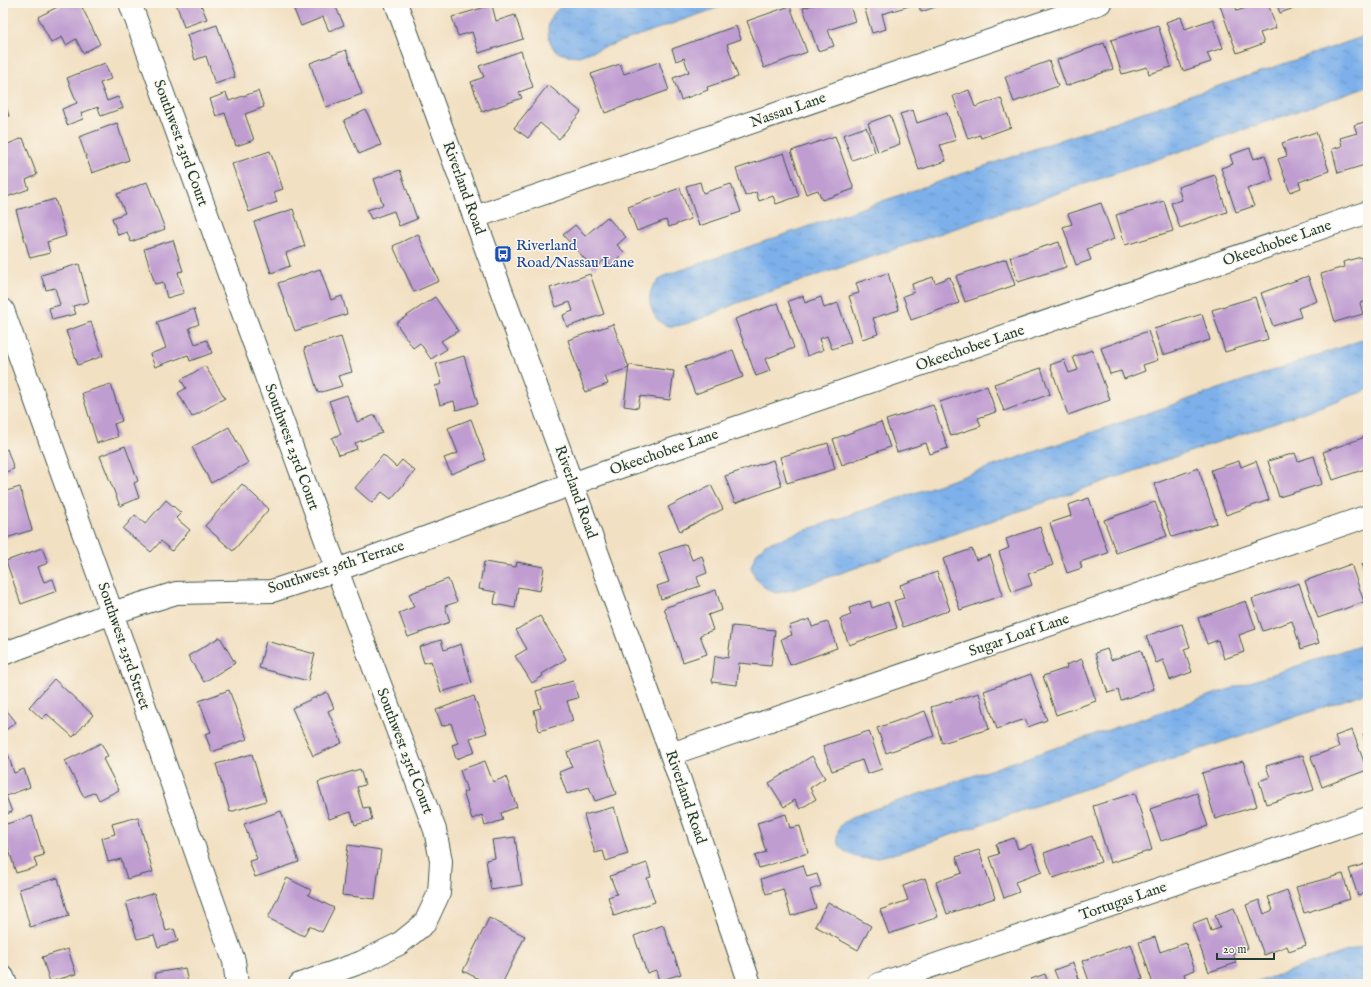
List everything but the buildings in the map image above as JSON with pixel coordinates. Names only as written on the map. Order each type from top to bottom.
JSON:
[{"type":"street","name":"Southwest 23rd Court","points":[[130,3],[337,570],[435,830],[440,861],[439,894],[425,923],[399,944],[362,962],[300,984]]},
{"type":"street","name":"Riverland Road","points":[[396,3],[671,754],[750,984]]},
{"type":"street","name":"Nassau Lane","points":[[475,217],[1100,3]]},
{"type":"street","name":"Okeechobee Lane","points":[[572,484],[1368,212]]},
{"type":"street","name":"Southwest 23rd Street","points":[[3,310],[112,613],[234,960],[236,984]]},
{"type":"street","name":"Southwest 36th Terrace","points":[[3,654],[112,613],[176,593],[272,591],[337,570],[572,484]]},
{"type":"street","name":"Sugar Loaf Lane","points":[[671,754],[1368,516]]},
{"type":"street","name":"Tortugas Lane","points":[[879,984],[1368,818]]},
{"type":"street","points":[[3,976],[6,984]]},
{"type":"water","points":[[569,3],[732,3],[579,56],[566,55],[557,52],[549,38],[548,26],[552,16],[559,8]]},
{"type":"water","points":[[1368,35],[1368,87],[740,302],[685,324],[677,326],[666,325],[659,321],[652,310],[650,293],[656,283],[666,275]]},
{"type":"water","points":[[1368,338],[1368,390],[792,590],[776,593],[764,587],[756,579],[751,567],[756,554],[765,544]]},
{"type":"water","points":[[1368,642],[1368,692],[901,852],[875,858],[861,858],[844,851],[838,842],[838,831],[841,825],[857,815]]},
{"type":"water","points":[[1368,944],[1368,984],[1251,984]]},
{"type":"place","name":"Riverland Road/Nassau Lane","points":[[503,254]]}]
